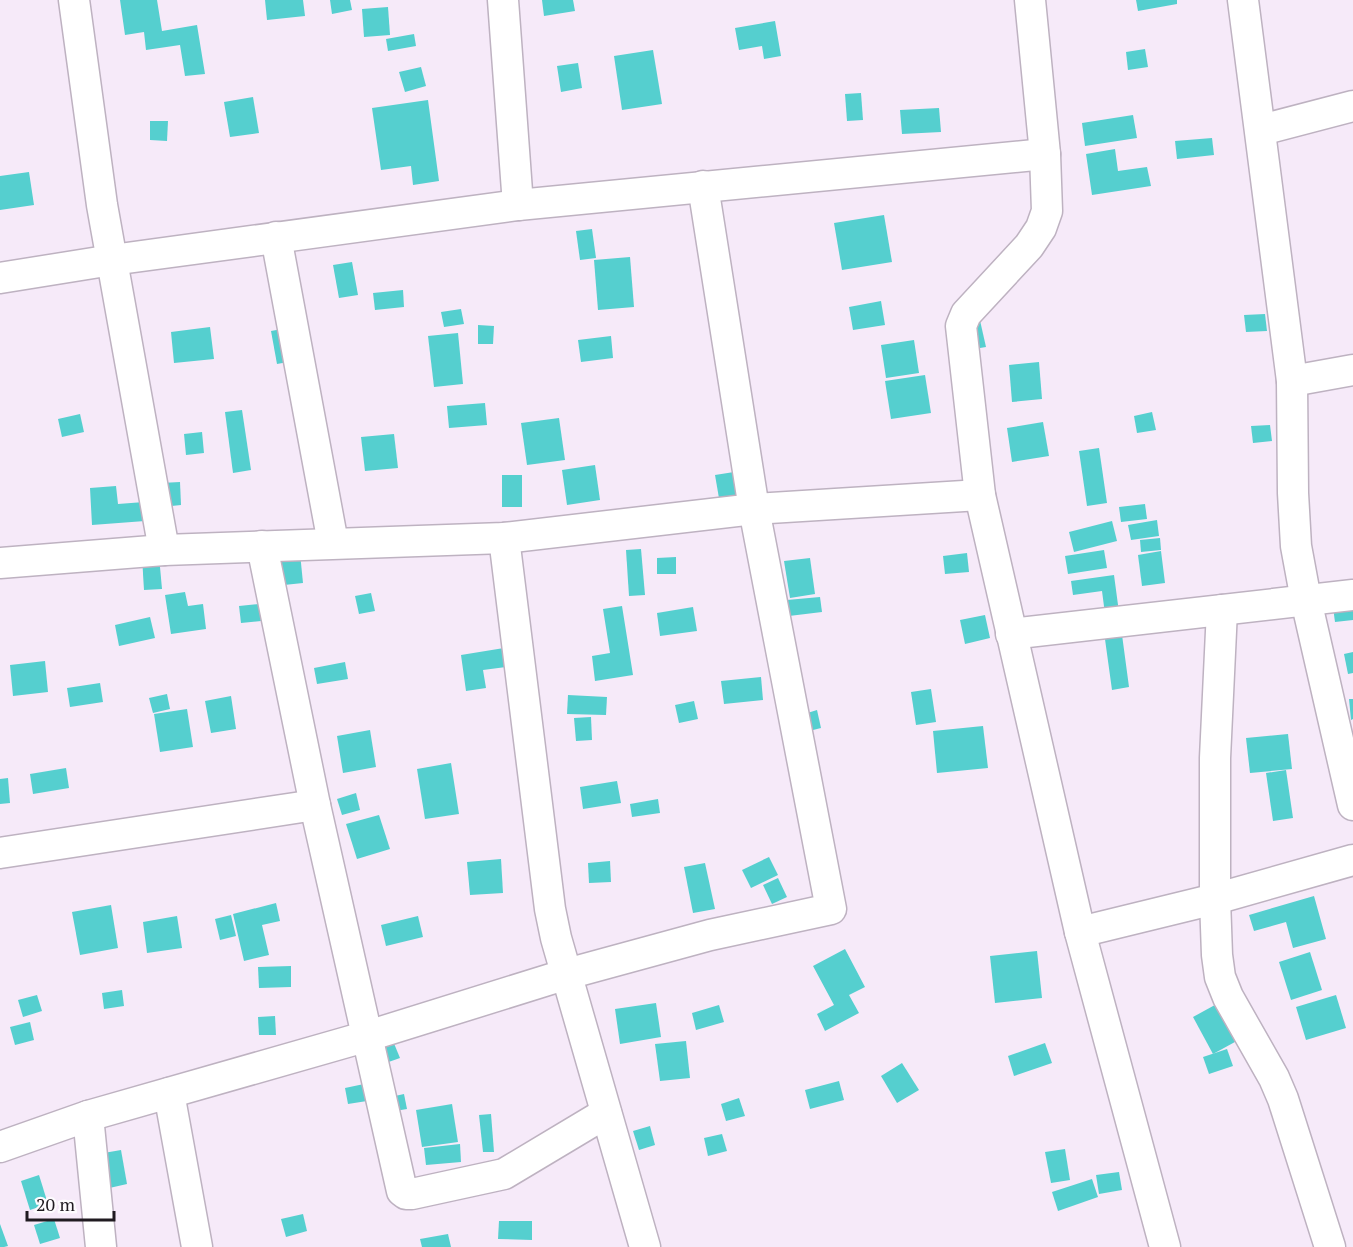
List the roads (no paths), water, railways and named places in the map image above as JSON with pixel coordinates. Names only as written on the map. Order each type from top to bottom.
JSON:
[{"type":"street","points":[[74,0],[102,205],[164,550]]},
{"type":"street","points":[[502,0],[518,206]]},
{"type":"street","points":[[1030,0],[1045,154],[1047,211],[1041,228],[1029,246],[966,314],[961,326],[980,495],[1080,932],[1165,1247]]},
{"type":"street","points":[[1243,0],[1292,381],[1296,546],[1306,600],[1353,805]]},
{"type":"street","points":[[1261,130],[1353,106]]},
{"type":"street","points":[[0,278],[276,237],[518,206],[1045,154]]},
{"type":"street","points":[[0,1147],[88,1116],[368,1036],[567,974],[710,935],[831,909],[754,509],[703,186]]},
{"type":"street","points":[[276,237],[333,543]]},
{"type":"street","points":[[1292,381],[1353,370]]},
{"type":"street","points":[[0,562],[164,550],[504,538],[754,509],[980,495]]},
{"type":"street","points":[[504,538],[550,909],[645,1247]]},
{"type":"street","points":[[262,546],[315,805],[402,1191],[406,1194],[504,1174],[606,1113]]},
{"type":"street","points":[[1011,634],[1353,595]]},
{"type":"street","points":[[1221,610],[1215,758],[1215,899],[1220,977],[1228,997],[1274,1078],[1283,1099],[1330,1247]]},
{"type":"street","points":[[0,854],[315,805]]},
{"type":"street","points":[[1080,932],[1215,899],[1353,860]]},
{"type":"street","points":[[169,1093],[197,1247]]},
{"type":"street","points":[[88,1116],[101,1247]]}]
